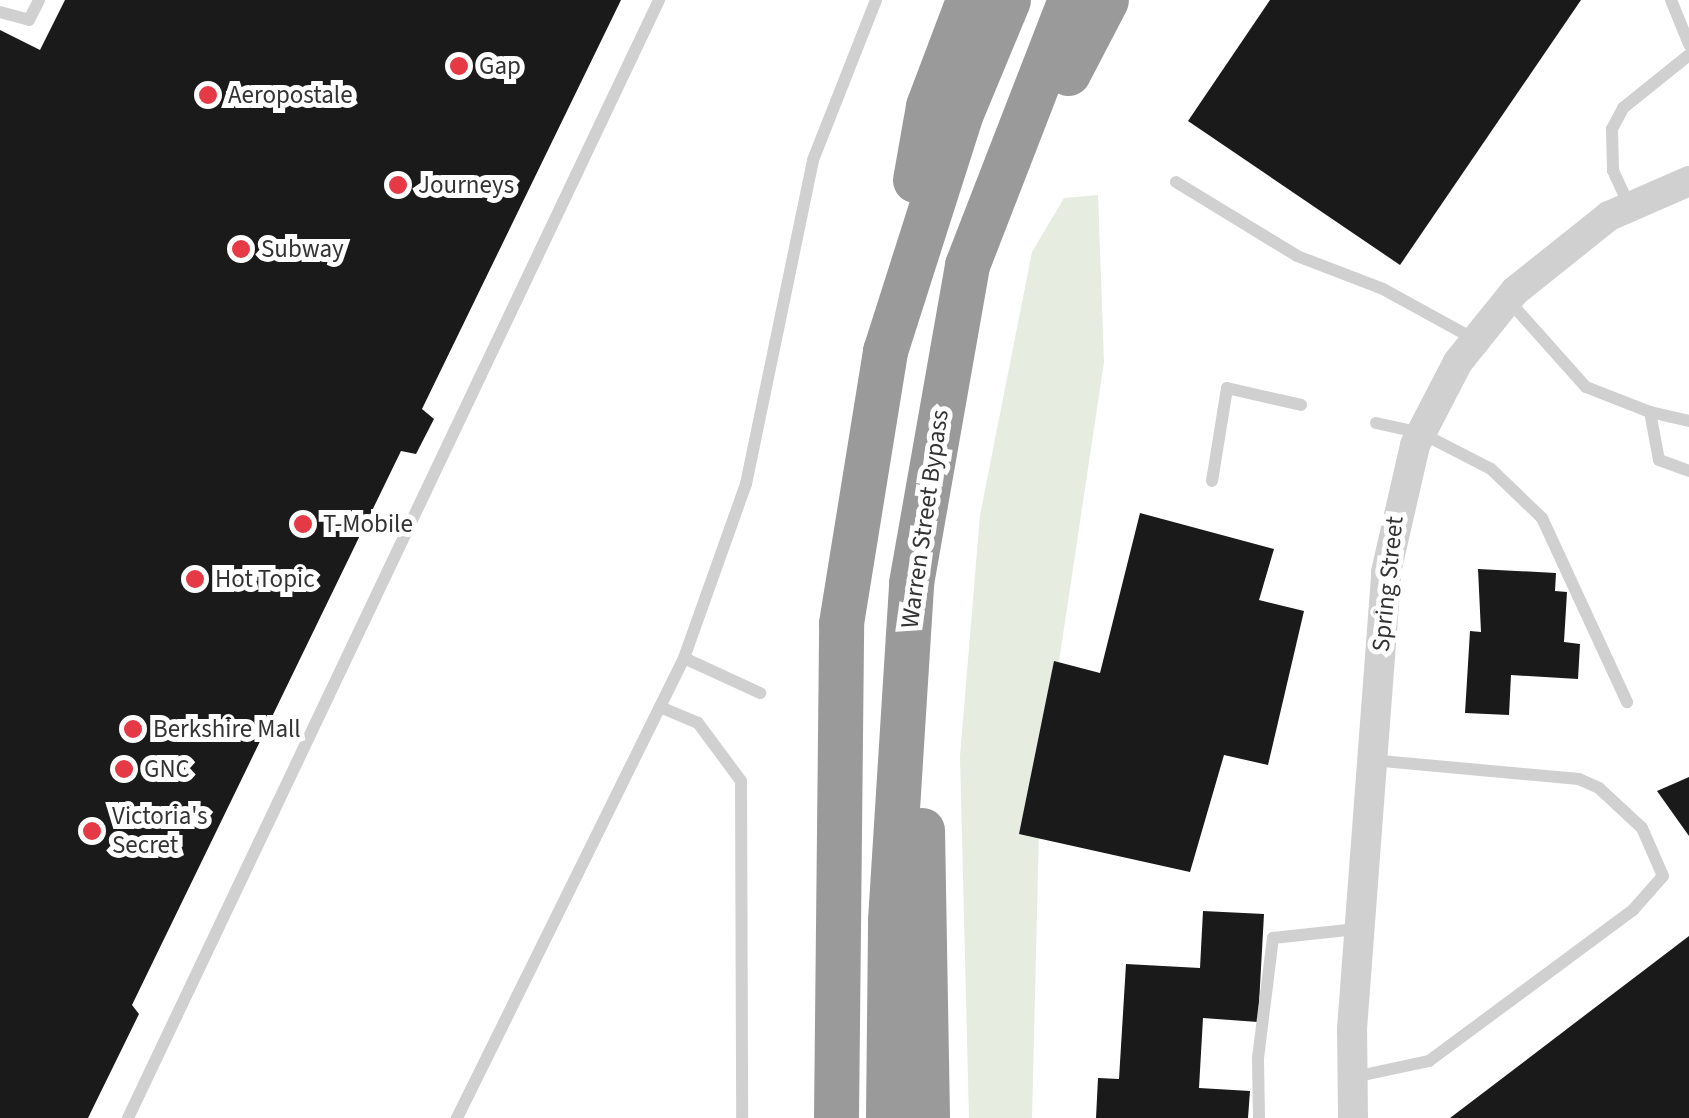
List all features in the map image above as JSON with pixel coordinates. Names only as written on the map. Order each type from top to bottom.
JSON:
[{"type":"highway","points":[[836,1118],[841,623],[928,106],[968,0]]},
{"type":"highway","points":[[885,351],[961,112],[1008,0]]},
{"type":"highway","name":"Warren Street Bypass","points":[[888,1118],[890,920],[910,583],[967,264],[1070,0]]},
{"type":"highway","points":[[967,264],[1106,0]]},
{"type":"highway","points":[[910,583],[921,754],[927,1118]]},
{"type":"street","name":"Spring Street","points":[[1353,1118],[1351,1077],[1360,929],[1392,529],[1420,433],[1474,339],[1549,260],[1630,206],[1689,180]]},
{"type":"lane","points":[[0,12],[29,20],[39,0]]},
{"type":"lane","points":[[128,1118],[659,0]]},
{"type":"lane","points":[[457,1118],[684,658],[746,484],[814,160],[876,0]]},
{"type":"lane","points":[[1671,0],[1689,44]]},
{"type":"lane","points":[[1630,206],[1613,170],[1612,129],[1623,108],[1689,56]]},
{"type":"lane","points":[[1176,182],[1296,256],[1383,290],[1474,339]]},
{"type":"lane","points":[[1508,299],[1586,388],[1650,412],[1689,421]]},
{"type":"lane","points":[[1212,481],[1227,388],[1301,405]]},
{"type":"lane","points":[[1650,412],[1659,460],[1689,472]]},
{"type":"lane","points":[[1376,423],[1420,433],[1491,470],[1542,518],[1626,702]]},
{"type":"lane","points":[[684,658],[760,692]]},
{"type":"lane","points":[[660,707],[698,723],[741,782],[742,1118]]},
{"type":"lane","points":[[1351,1077],[1429,1061],[1634,910],[1663,876],[1642,828],[1592,785],[1372,760]]},
{"type":"lane","points":[[1259,1118],[1258,1058],[1273,938],[1360,929]]},
{"type":"shaded area","points":[[1098,195],[1104,362],[1040,788],[1032,1118],[969,1118],[960,756],[980,515],[1032,252],[1064,198]]},
{"type":"building","name":"Berkshire Mall","points":[[65,0],[621,0],[422,409],[434,419],[416,454],[401,451],[132,1005],[139,1014],[88,1118],[0,1118],[0,30],[40,50]]},
{"type":"building","points":[[1270,0],[1581,0],[1400,265],[1188,121]]},
{"type":"building","points":[[1140,513],[1274,549],[1259,600],[1304,611],[1268,765],[1224,755],[1190,872],[1019,834],[1054,661],[1100,673]]},
{"type":"building","points":[[1478,569],[1556,573],[1555,591],[1567,592],[1564,642],[1580,644],[1578,679],[1511,675],[1509,715],[1465,713],[1470,631],[1481,632]]},
{"type":"building","points":[[1689,777],[1689,836],[1657,791]]},
{"type":"building","points":[[1203,911],[1264,914],[1258,1022],[1203,1018],[1199,1088],[1250,1091],[1248,1118],[1096,1118],[1098,1078],[1119,1079],[1126,964],[1200,968]]},
{"type":"building","points":[[1689,936],[1689,1118],[1450,1118]]},
{"type":"place","name":"Gap","points":[[459,66]]},
{"type":"place","name":"Aeropostale","points":[[208,95]]},
{"type":"place","name":"Journeys","points":[[398,185]]},
{"type":"place","name":"Subway","points":[[241,249]]},
{"type":"place","name":"T-Mobile","points":[[303,524]]},
{"type":"place","name":"Hot Topic","points":[[195,579]]},
{"type":"place","name":"Berkshire Mall","points":[[133,729]]},
{"type":"place","name":"GNC","points":[[124,769]]},
{"type":"place","name":"Victoria's Secret","points":[[92,831]]}]
